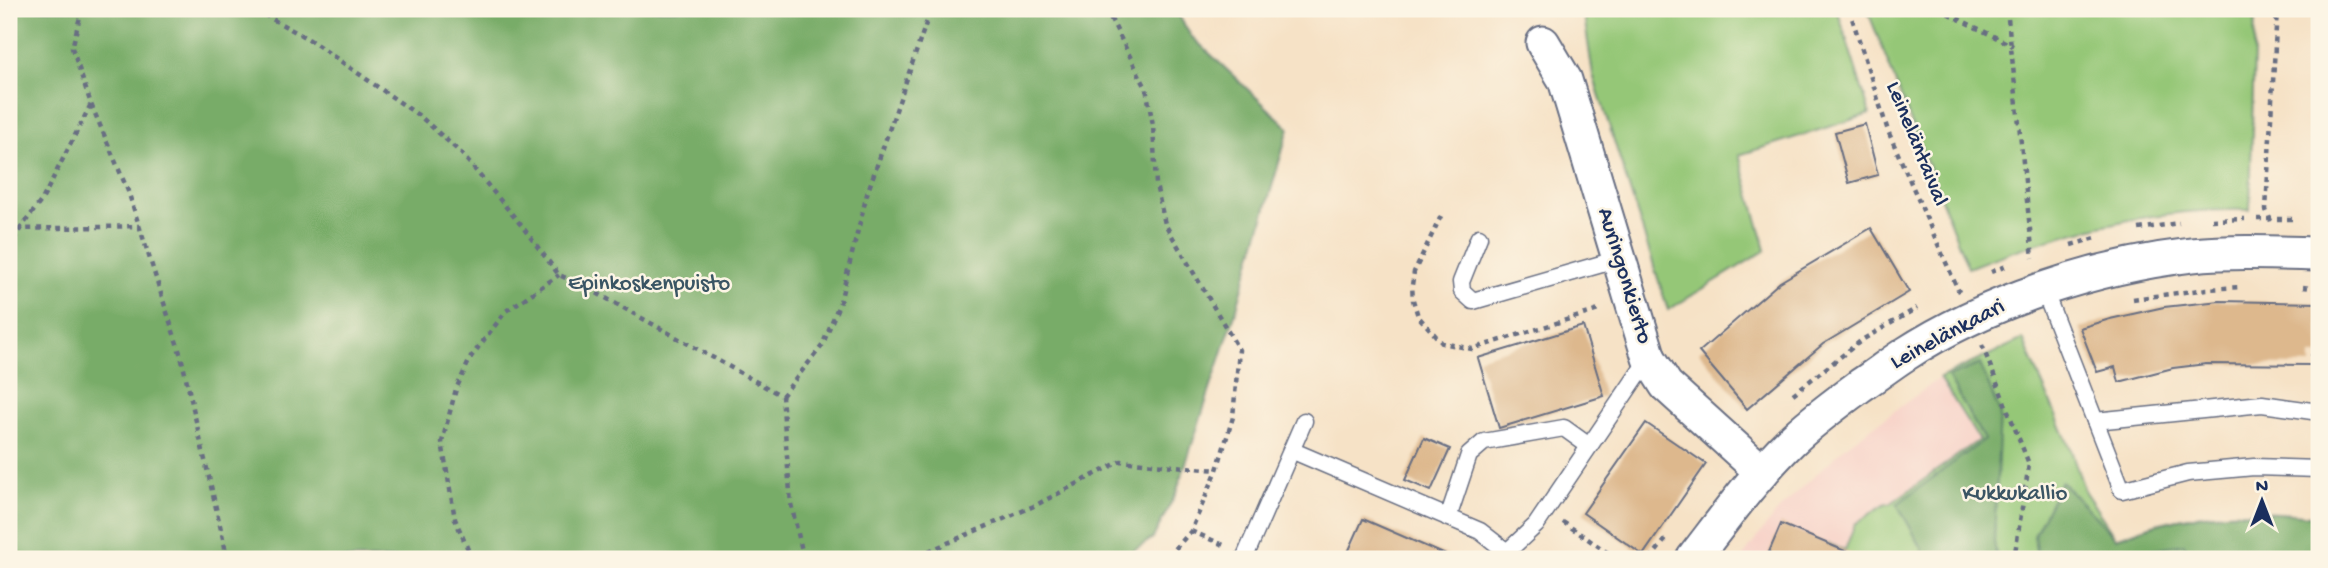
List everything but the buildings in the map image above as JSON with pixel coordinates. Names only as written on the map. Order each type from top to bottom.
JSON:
[{"type":"street","name":"Auringonkierto","points":[[1543,43],[1564,80],[1649,358],[1666,386],[1762,472]]},
{"type":"street","name":"Leinelänkaari","points":[[1693,559],[1762,472],[1823,413],[1906,354],[1970,318],[2007,302],[2110,270],[2191,256],[2241,253],[2319,254]]},
{"type":"lane","points":[[1479,237],[1461,282],[1462,291],[1473,301],[1619,258]]},
{"type":"lane","points":[[2044,290],[2122,490],[2188,473],[2254,467],[2319,470]]},
{"type":"lane","points":[[1292,450],[1480,531],[1506,556],[1536,525],[1649,358]]},
{"type":"lane","points":[[2095,421],[2262,404],[2319,412]]},
{"type":"lane","points":[[1244,559],[1304,421]]},
{"type":"lane","points":[[1448,518],[1469,455],[1484,442],[1564,428],[1589,446]]},
{"type":"path","points":[[82,9],[72,48],[91,104],[128,191],[181,356],[225,547],[224,559]]},
{"type":"path","points":[[245,9],[265,15],[310,40],[421,117],[461,153],[522,225],[559,275],[584,286],[782,396]]},
{"type":"path","points":[[804,559],[791,504],[782,396],[822,346],[840,303],[867,194],[931,9]]},
{"type":"path","points":[[1106,9],[1146,88],[1153,125],[1156,185],[1165,224],[1239,350],[1233,417],[1217,470],[1191,531],[1166,559]]},
{"type":"path","name":"Leineläntaival","points":[[1852,9],[1852,18],[1888,131],[1957,288]]},
{"type":"path","points":[[1938,9],[2012,46]]},
{"type":"path","points":[[2007,9],[2033,258]]},
{"type":"path","points":[[2271,219],[2266,210],[2277,9]]},
{"type":"path","points":[[9,249],[20,229],[42,201],[91,104]]},
{"type":"path","points":[[1441,216],[1414,272],[1412,285],[1418,316],[1442,342],[1472,349],[1614,305]]},
{"type":"path","points":[[9,233],[20,229],[139,226]]},
{"type":"path","points":[[472,559],[455,519],[442,442],[456,389],[471,357],[506,311],[559,275]]},
{"type":"path","points":[[2121,301],[2245,286]]},
{"type":"path","points":[[2297,287],[2319,289]]},
{"type":"path","points":[[1973,353],[1984,348],[2029,464],[2014,559]]},
{"type":"path","points":[[910,559],[1034,506],[1121,461],[1217,470]]},
{"type":"path","points":[[1546,510],[1617,559]]},
{"type":"shaded area","points":[[1940,378],[1980,440],[1890,504],[1908,559],[1741,559],[1776,513],[1846,446]]},
{"type":"green space","name":"Epinkoskenpuisto","points":[[9,9],[1175,9],[1191,36],[1289,128],[1236,311],[1176,493],[1153,538],[1121,559],[9,559]]},
{"type":"green space","points":[[1583,9],[1837,9],[1870,114],[1739,155],[1766,250],[1668,310],[1593,75]]},
{"type":"green space","points":[[1867,9],[2255,9],[2250,210],[2178,213],[2106,225],[2071,233],[1968,268]]},
{"type":"green space","name":"Kukkukallio","points":[[2023,339],[2071,450],[2085,492],[2116,538],[2157,524],[2196,516],[2256,514],[2319,517],[2319,559],[1822,559],[1829,544],[1845,550],[1855,524],[1886,503],[1890,504],[1979,440],[1940,378]]},
{"type":"green space","points":[[1980,364],[2000,413],[1994,542],[1997,559],[1917,559],[1923,550],[1897,504],[1984,440],[1948,377]]},
{"type":"green space","points":[[2061,481],[2116,538],[2157,524],[2197,516],[2258,512],[2319,517],[2319,559],[2191,559],[2184,544],[2151,549],[2150,559],[2037,559],[2034,536]]}]
